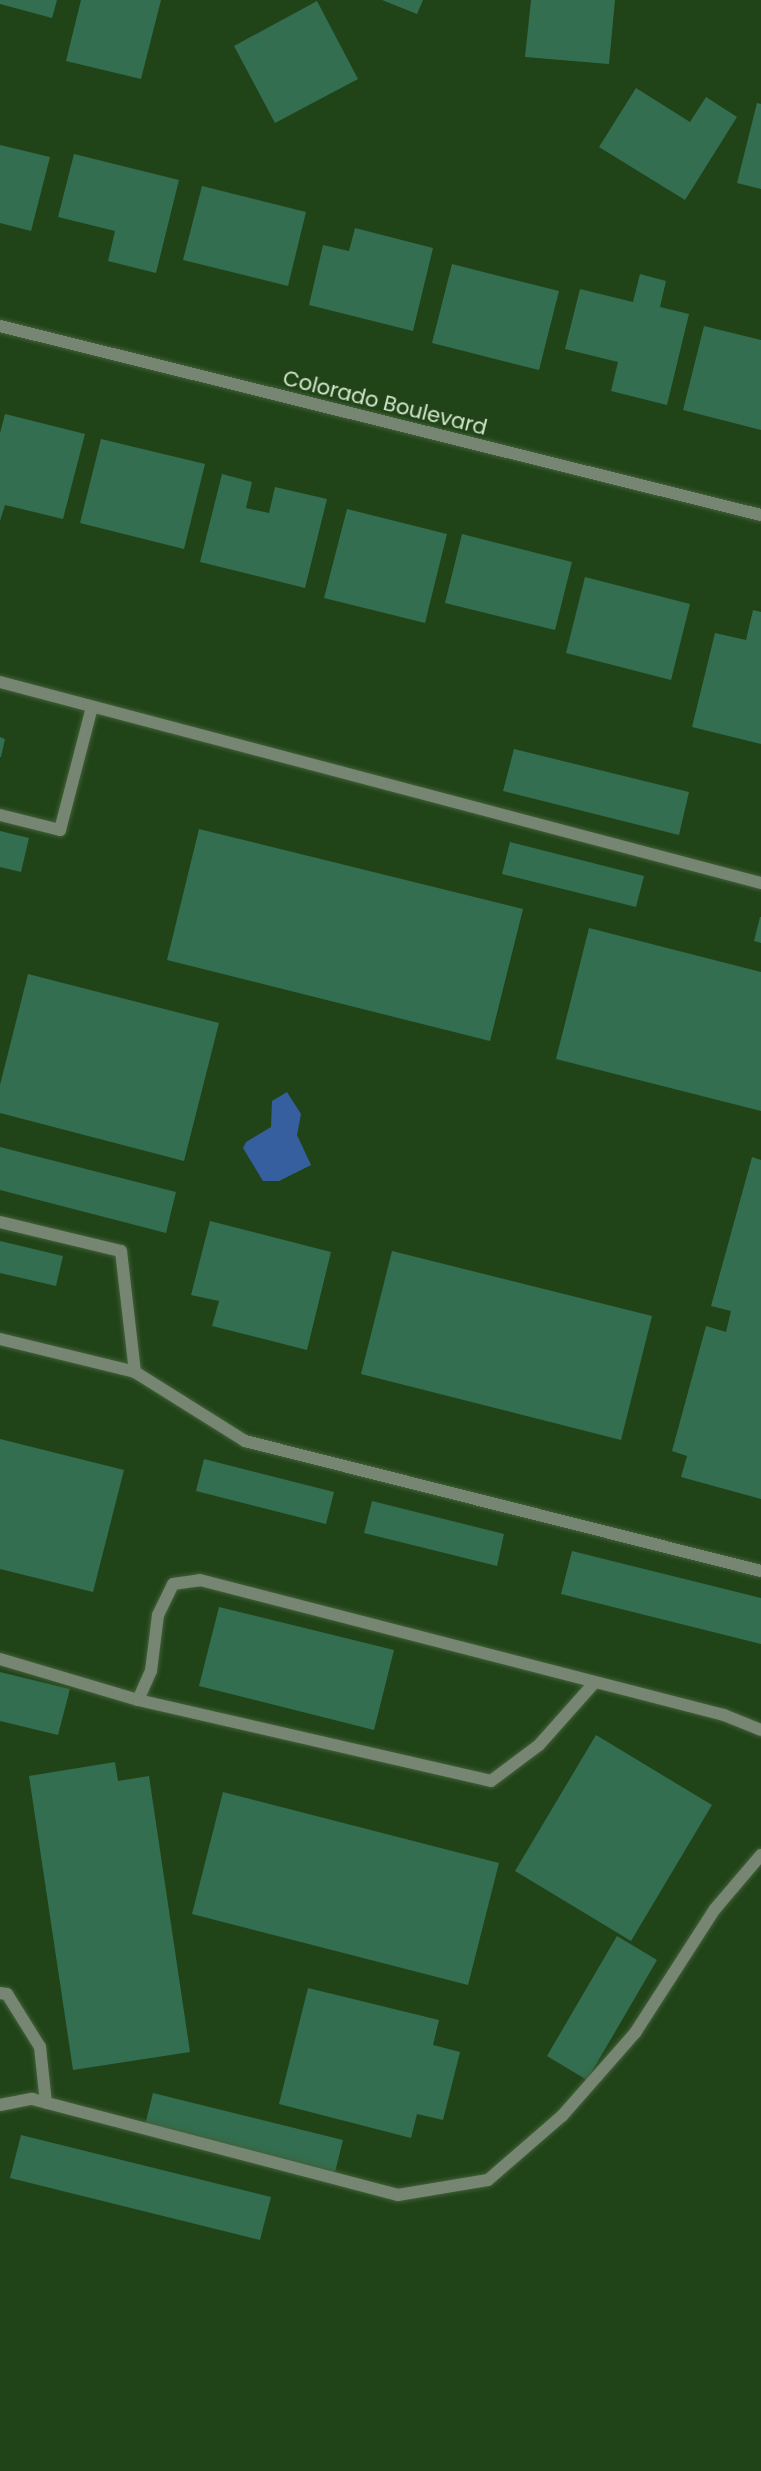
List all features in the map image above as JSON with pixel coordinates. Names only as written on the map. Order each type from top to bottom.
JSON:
[{"type":"street","name":"Colorado Boulevard","points":[[0,326],[761,515]]},
{"type":"street","points":[[0,682],[761,883]]},
{"type":"street","points":[[0,815],[60,830],[92,707]]},
{"type":"street","points":[[0,1222],[121,1251],[135,1372]]},
{"type":"street","points":[[0,1339],[135,1372],[244,1441],[761,1571]]},
{"type":"street","points":[[138,1700],[151,1671],[158,1615],[173,1584],[200,1580],[724,1715],[761,1730]]},
{"type":"street","points":[[0,1659],[138,1700],[492,1781],[539,1745],[594,1683]]},
{"type":"street","points":[[0,2106],[32,2099],[399,2195],[488,2180],[562,2116],[635,2033],[715,1909],[761,1855]]},
{"type":"street","points":[[0,1994],[7,1994],[40,2047],[46,2103]]},
{"type":"water","points":[[287,1092],[301,1114],[297,1135],[311,1165],[279,1181],[263,1181],[243,1148],[246,1142],[271,1127],[272,1101]]},
{"type":"building","points":[[0,0],[57,0],[52,18],[0,4]]},
{"type":"building","points":[[81,0],[161,0],[141,79],[66,61]]},
{"type":"building","points":[[382,0],[423,0],[417,14]]},
{"type":"building","points":[[531,0],[615,0],[609,64],[525,57]]},
{"type":"building","points":[[317,1],[358,79],[275,123],[234,46]]},
{"type":"building","points":[[636,88],[690,122],[706,97],[737,117],[685,200],[599,147]]},
{"type":"building","points":[[757,103],[761,104],[761,189],[737,183]]},
{"type":"building","points":[[0,145],[50,157],[31,231],[0,223]]},
{"type":"building","points":[[74,154],[179,180],[156,273],[108,261],[115,231],[58,217]]},
{"type":"building","points":[[202,186],[306,212],[288,286],[183,260]]},
{"type":"building","points":[[355,228],[433,248],[413,331],[309,305],[323,245],[349,251]]},
{"type":"building","points":[[452,264],[559,291],[539,370],[432,343]]},
{"type":"building","points":[[640,274],[666,281],[660,307],[689,314],[667,405],[611,391],[618,362],[565,349],[580,289],[633,302]]},
{"type":"building","points":[[704,326],[761,340],[761,430],[683,410]]},
{"type":"building","points":[[5,414],[85,434],[63,519],[5,505],[0,521],[0,433]]},
{"type":"building","points":[[101,439],[205,464],[184,549],[80,523]]},
{"type":"building","points":[[222,474],[252,482],[246,508],[269,513],[275,487],[327,499],[305,588],[200,562]]},
{"type":"building","points":[[347,509],[447,534],[425,623],[324,598]]},
{"type":"building","points":[[462,534],[572,562],[555,630],[445,603]]},
{"type":"building","points":[[585,577],[690,604],[671,680],[566,653]]},
{"type":"building","points":[[753,610],[761,612],[761,744],[692,727],[715,633],[746,640]]},
{"type":"building","points":[[0,737],[5,739],[1,757],[0,757]]},
{"type":"building","points":[[514,749],[689,792],[679,835],[503,791]]},
{"type":"building","points":[[199,829],[523,909],[490,1041],[167,960]]},
{"type":"building","points":[[0,831],[29,838],[21,872],[0,867]]},
{"type":"building","points":[[510,842],[644,876],[636,907],[502,874]]},
{"type":"building","points":[[761,917],[761,943],[754,941]]},
{"type":"building","points":[[589,928],[761,972],[761,1111],[556,1059]]},
{"type":"building","points":[[28,974],[219,1023],[184,1161],[0,1113],[0,1085]]},
{"type":"building","points":[[0,1147],[176,1192],[166,1233],[0,1190]]},
{"type":"building","points":[[752,1157],[761,1160],[761,1499],[681,1477],[687,1456],[672,1451],[706,1326],[726,1332],[731,1311],[711,1306]]},
{"type":"building","points":[[210,1221],[331,1252],[307,1350],[212,1326],[219,1301],[191,1295]]},
{"type":"building","points":[[0,1241],[63,1256],[56,1286],[0,1273]]},
{"type":"building","points":[[392,1251],[652,1316],[621,1440],[361,1374]]},
{"type":"building","points":[[0,1439],[124,1470],[93,1592],[0,1569]]},
{"type":"building","points":[[204,1459],[334,1492],[326,1524],[196,1491]]},
{"type":"building","points":[[372,1501],[504,1534],[497,1566],[364,1533]]},
{"type":"building","points":[[572,1551],[761,1598],[761,1644],[561,1594]]},
{"type":"building","points":[[219,1607],[394,1650],[374,1730],[199,1686]]},
{"type":"building","points":[[0,1672],[70,1689],[58,1735],[0,1721]]},
{"type":"building","points":[[596,1735],[712,1805],[631,1941],[515,1871]]},
{"type":"building","points":[[115,1762],[118,1781],[149,1776],[190,2052],[73,2070],[29,1776]]},
{"type":"building","points":[[223,1792],[499,1863],[468,1985],[192,1914]]},
{"type":"building","points":[[617,1936],[657,1960],[587,2080],[547,2056]]},
{"type":"building","points":[[308,1988],[439,2020],[433,2045],[460,2052],[443,2120],[417,2114],[411,2138],[279,2104]]},
{"type":"building","points":[[153,2093],[343,2140],[335,2172],[145,2125]]},
{"type":"building","points":[[21,2135],[271,2197],[260,2240],[10,2178]]}]
